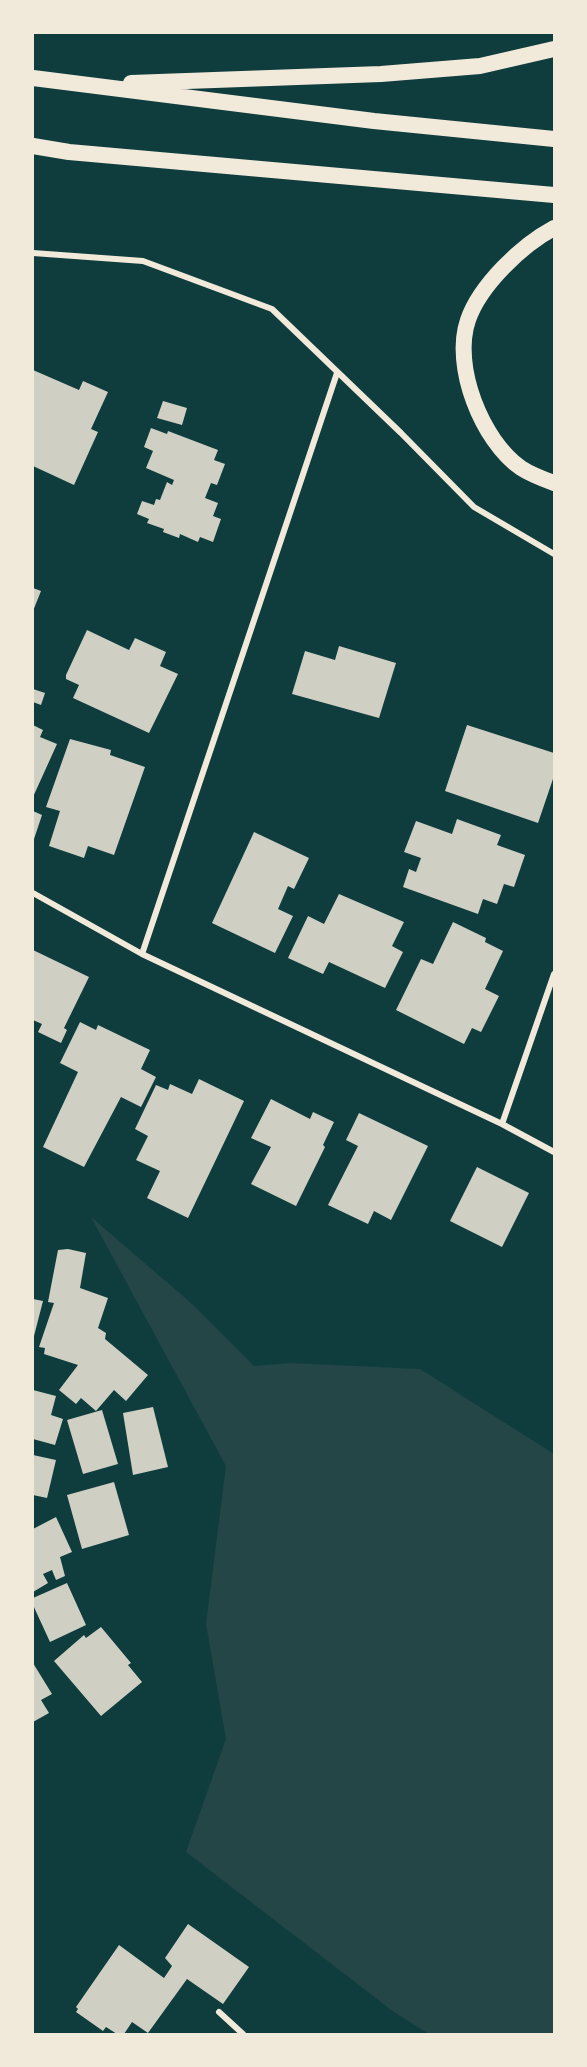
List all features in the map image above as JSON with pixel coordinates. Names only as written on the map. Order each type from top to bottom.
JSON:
[{"type":"highway","points":[[77,85],[381,74],[480,66],[554,49]]},
{"type":"highway","points":[[33,78],[77,85],[554,139]]},
{"type":"highway","points":[[33,146],[69,152],[554,195]]},
{"type":"highway","points":[[554,228],[483,288],[468,321],[463,343],[464,361],[474,400],[492,439],[521,468],[554,483]]},
{"type":"street","points":[[33,253],[143,261],[272,309],[474,507],[554,554]]},
{"type":"street","points":[[142,954],[337,373]]},
{"type":"street","points":[[33,893],[142,954],[501,1124],[554,1152]]},
{"type":"street","points":[[501,1124],[554,974]]},
{"type":"street","points":[[219,2012],[243,2034]]},
{"type":"shaded area","points":[[91,1217],[191,1303],[254,1366],[290,1363],[420,1369],[554,1454],[554,2034],[429,2034],[394,2012],[186,1852],[226,1739],[206,1624],[226,1466]]},
{"type":"building","points":[[33,370],[79,390],[83,381],[108,392],[91,429],[98,432],[74,485],[33,466]]},
{"type":"building","points":[[163,401],[187,408],[182,425],[157,418]]},
{"type":"building","points":[[151,428],[167,434],[168,431],[218,450],[214,460],[225,464],[217,485],[211,483],[205,498],[218,503],[213,516],[221,519],[213,542],[200,537],[198,542],[180,534],[179,538],[147,523],[149,519],[137,514],[142,501],[154,505],[156,499],[160,500],[167,482],[172,485],[174,480],[146,468],[153,451],[144,447]]},
{"type":"building","points":[[33,588],[41,591],[33,611]]},
{"type":"building","points":[[87,630],[129,650],[135,638],[166,652],[160,666],[178,674],[149,733],[73,698],[79,685],[66,679],[66,675]]},
{"type":"building","points":[[339,646],[396,663],[379,718],[292,694],[305,651],[335,660]]},
{"type":"building","points":[[33,689],[45,693],[41,705],[33,702]]},
{"type":"building","points":[[33,725],[43,730],[40,737],[57,744],[33,797]]},
{"type":"building","points":[[467,725],[554,753],[554,776],[538,823],[445,791]]},
{"type":"building","points":[[70,739],[111,750],[110,755],[145,767],[114,855],[88,846],[84,858],[49,846],[60,811],[46,807]]},
{"type":"building","points":[[33,811],[42,815],[33,842]]},
{"type":"building","points":[[457,819],[501,835],[497,845],[525,855],[514,887],[504,884],[497,904],[483,899],[478,914],[403,887],[409,869],[416,872],[421,858],[404,852],[416,821],[452,834]]},
{"type":"building","points":[[254,832],[309,858],[294,889],[288,886],[278,909],[293,916],[275,953],[212,923]]},
{"type":"building","points":[[339,894],[404,922],[392,946],[403,952],[385,988],[329,962],[323,974],[288,958],[308,916],[324,924]]},
{"type":"building","points":[[453,922],[486,938],[485,942],[503,951],[485,989],[499,996],[481,1032],[472,1028],[464,1044],[396,1010],[421,959],[433,964]]},
{"type":"building","points":[[33,950],[89,977],[64,1028],[67,1030],[61,1043],[38,1032],[42,1024],[33,1020]]},
{"type":"building","points":[[80,1022],[96,1030],[98,1025],[150,1050],[141,1069],[156,1077],[141,1107],[121,1097],[84,1167],[43,1147],[78,1072],[60,1063]]},
{"type":"building","points":[[199,1079],[244,1101],[188,1218],[147,1198],[160,1171],[136,1160],[148,1136],[135,1129],[156,1085],[168,1090],[170,1084],[192,1094]]},
{"type":"building","points":[[271,1099],[310,1119],[313,1112],[334,1122],[323,1145],[325,1147],[296,1206],[251,1184],[271,1147],[251,1138]]},
{"type":"building","points":[[359,1113],[428,1146],[391,1220],[374,1211],[368,1224],[328,1205],[358,1146],[346,1140]]},
{"type":"building","points":[[477,1167],[529,1193],[502,1247],[450,1221]]},
{"type":"building","points":[[68,1249],[86,1253],[80,1288],[108,1298],[98,1328],[106,1333],[105,1339],[148,1375],[126,1401],[114,1390],[96,1411],[81,1398],[76,1404],[59,1390],[78,1365],[44,1354],[45,1348],[39,1347],[54,1303],[48,1302],[58,1250]]},
{"type":"building","points":[[33,1299],[43,1301],[34,1336],[33,1336]]},
{"type":"building","points":[[33,1390],[56,1396],[51,1415],[63,1419],[55,1445],[33,1439]]},
{"type":"building","points":[[153,1407],[168,1467],[133,1475],[123,1413]]},
{"type":"building","points":[[102,1410],[118,1464],[83,1474],[67,1420]]},
{"type":"building","points":[[33,1455],[56,1460],[47,1498],[33,1495]]},
{"type":"building","points":[[114,1482],[129,1535],[82,1549],[67,1495]]},
{"type":"building","points":[[56,1517],[72,1552],[60,1557],[65,1576],[56,1580],[52,1570],[43,1574],[48,1583],[33,1592],[33,1529]]},
{"type":"building","points":[[67,1583],[86,1625],[50,1642],[33,1605],[33,1598]]},
{"type":"building","points":[[101,1627],[131,1663],[128,1665],[142,1682],[101,1716],[54,1661],[84,1635],[86,1638]]},
{"type":"building","points":[[33,1663],[52,1694],[41,1700],[49,1713],[33,1722]]},
{"type":"building","points":[[188,1924],[249,1967],[223,2004],[187,1979],[148,2033],[132,2022],[124,2034],[117,2034],[106,2027],[103,2031],[76,2012],[78,2009],[76,2007],[119,1945],[164,1978],[172,1966],[165,1958]]}]
